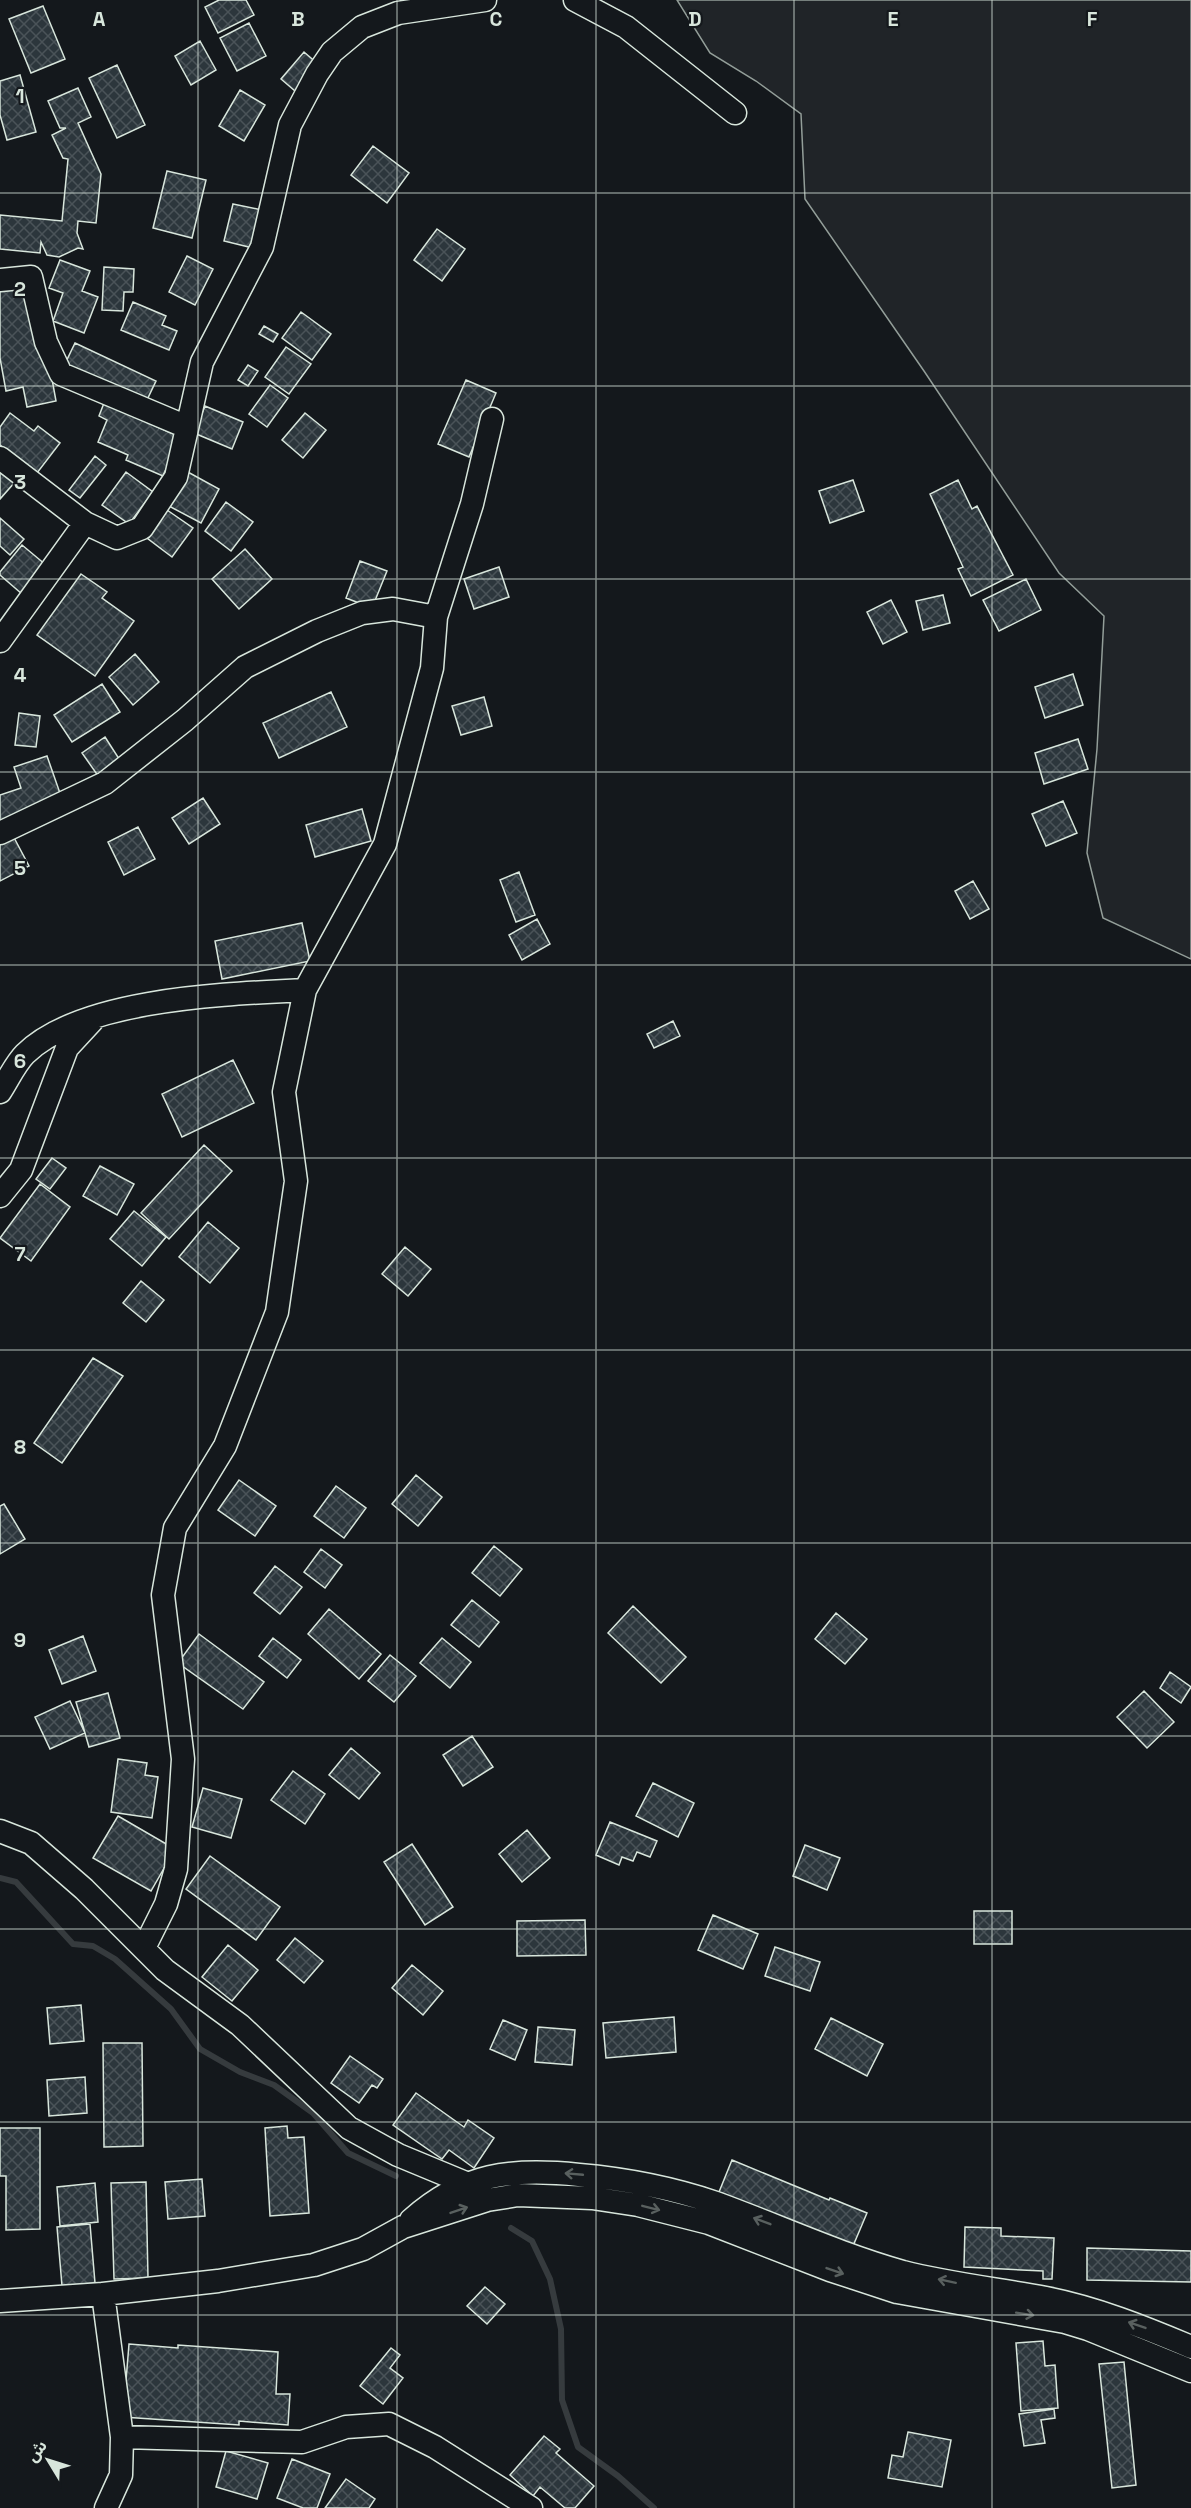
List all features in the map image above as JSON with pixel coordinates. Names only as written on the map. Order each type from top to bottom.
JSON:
[{"type":"street","points":[[0,458],[86,523],[117,538],[142,528],[176,477],[202,362],[262,248],[290,125],[317,74],[332,52],[362,27],[398,13],[485,0]]},
{"type":"street","points":[[575,0],[626,27],[735,113]]},
{"type":"street","points":[[0,280],[31,278],[46,342],[61,374],[187,427]]},
{"type":"street","points":[[144,1948],[166,1904],[176,1869],[183,1759],[163,1595],[175,1528],[225,1446],[277,1312],[296,1181],[284,1092],[305,990],[385,844],[432,668],[436,617],[472,504],[492,419]]},
{"type":"street","points":[[0,641],[86,523]]},
{"type":"street","points":[[0,833],[105,783],[185,720],[245,667],[307,636],[362,614],[393,609],[436,617]]},
{"type":"street","points":[[0,1092],[24,1055],[50,1035],[97,1016],[193,996],[305,990]]},
{"type":"street","points":[[0,1196],[21,1170],[67,1048],[97,1016]]},
{"type":"street","points":[[0,1831],[31,1843],[84,1888],[165,1970],[240,2025],[349,2128],[398,2155],[468,2184]]},
{"type":"street","points":[[403,2228],[438,2198],[489,2177],[533,2171],[598,2176],[638,2183],[715,2203],[839,2252],[904,2272],[1047,2299],[1097,2311],[1191,2348]]},
{"type":"street","points":[[0,2301],[103,2294],[218,2281],[314,2265],[363,2249],[403,2228],[487,2200],[518,2195],[581,2198],[638,2205],[708,2223],[830,2270],[897,2292],[1065,2322],[1088,2329],[1191,2371]]},
{"type":"street","points":[[103,2294],[122,2437],[121,2475],[106,2508]]},
{"type":"street","points":[[122,2437],[302,2442],[346,2427],[389,2424],[435,2447],[531,2508]]},
{"type":"shaded area","points":[[677,0],[1191,0],[1191,959],[1103,918],[1087,853],[1097,749],[1104,616],[1059,573],[924,371],[805,199],[801,114],[756,81],[710,53]]},
{"type":"building","points":[[219,0],[246,0],[254,15],[218,33],[205,7]]},
{"type":"building","points":[[43,6],[65,59],[31,73],[9,19]]},
{"type":"building","points":[[249,23],[266,56],[237,71],[220,38]]},
{"type":"building","points":[[200,41],[216,70],[191,85],[175,56]]},
{"type":"building","points":[[304,52],[318,64],[295,91],[281,79]]},
{"type":"building","points":[[117,65],[145,125],[117,138],[89,78]]},
{"type":"building","points":[[20,75],[36,132],[7,140],[0,115],[0,81]]},
{"type":"building","points":[[78,88],[91,117],[78,123],[101,174],[96,223],[78,221],[77,233],[83,249],[78,248],[59,257],[47,255],[41,242],[40,253],[0,249],[0,215],[62,221],[68,159],[63,158],[52,135],[66,128],[60,128],[48,101]]},
{"type":"building","points":[[240,90],[265,105],[244,141],[219,126]]},
{"type":"building","points":[[373,146],[409,173],[387,203],[351,175]]},
{"type":"building","points":[[167,171],[206,180],[192,238],[153,228]]},
{"type":"building","points":[[233,204],[262,210],[253,248],[224,241]]},
{"type":"building","points":[[437,229],[465,249],[442,281],[414,260]]},
{"type":"building","points":[[187,256],[213,269],[195,305],[169,292]]},
{"type":"building","points":[[60,260],[90,271],[82,291],[98,297],[84,333],[53,321],[63,293],[49,288]]},
{"type":"building","points":[[104,267],[134,269],[133,292],[124,292],[123,311],[102,310]]},
{"type":"building","points":[[24,284],[36,348],[46,346],[56,401],[27,407],[23,387],[6,391],[0,358],[0,289]]},
{"type":"building","points":[[133,302],[166,316],[162,325],[177,331],[169,350],[121,330]]},
{"type":"building","points":[[301,312],[331,334],[312,360],[282,338]]},
{"type":"building","points":[[264,326],[278,334],[273,342],[259,334]]},
{"type":"building","points":[[75,343],[156,381],[145,404],[64,366]]},
{"type":"building","points":[[286,347],[311,364],[289,394],[265,377]]},
{"type":"building","points":[[248,365],[258,371],[248,386],[238,380]]},
{"type":"building","points":[[466,380],[496,393],[469,457],[438,444]]},
{"type":"building","points":[[270,385],[288,398],[267,427],[249,414]]},
{"type":"building","points":[[104,403],[180,437],[163,476],[126,460],[128,455],[98,442],[107,420],[99,416]]},
{"type":"building","points":[[205,406],[243,422],[232,449],[194,433]]},
{"type":"building","points":[[10,413],[34,431],[38,426],[60,443],[37,473],[0,445],[0,427]]},
{"type":"building","points":[[305,413],[326,430],[303,458],[282,440]]},
{"type":"building","points":[[95,456],[106,465],[80,498],[69,490]]},
{"type":"building","points":[[0,468],[15,482],[0,499]]},
{"type":"building","points":[[186,471],[219,489],[201,523],[167,505]]},
{"type":"building","points":[[126,472],[153,492],[129,524],[102,505]]},
{"type":"building","points":[[853,480],[864,511],[830,523],[819,491]]},
{"type":"building","points":[[958,480],[972,509],[977,506],[1013,575],[971,596],[958,569],[963,567],[930,494]]},
{"type":"building","points":[[226,502],[253,522],[231,551],[205,531]]},
{"type":"building","points":[[167,510],[193,528],[172,557],[147,538]]},
{"type":"building","points":[[0,518],[24,539],[10,555],[0,546]]},
{"type":"building","points":[[22,545],[46,565],[22,594],[0,575],[0,572]]},
{"type":"building","points":[[245,549],[272,579],[239,609],[212,579]]},
{"type":"building","points":[[360,561],[387,571],[372,608],[346,598]]},
{"type":"building","points":[[499,567],[509,597],[474,609],[464,579]]},
{"type":"building","points":[[81,574],[107,592],[102,598],[134,621],[95,676],[37,635]]},
{"type":"building","points":[[1026,579],[1041,610],[999,631],[983,600]]},
{"type":"building","points":[[943,595],[950,623],[923,630],[916,601]]},
{"type":"building","points":[[891,600],[907,632],[883,644],[867,612]]},
{"type":"building","points":[[135,654],[159,682],[133,705],[109,677]]},
{"type":"building","points":[[1073,674],[1083,705],[1045,718],[1035,687]]},
{"type":"building","points":[[102,684],[120,712],[72,742],[54,715]]},
{"type":"building","points":[[331,692],[347,727],[279,758],[263,723]]},
{"type":"building","points":[[484,697],[492,726],[461,735],[452,706]]},
{"type":"building","points":[[19,713],[40,716],[36,747],[15,745]]},
{"type":"building","points":[[105,737],[123,765],[101,780],[82,753]]},
{"type":"building","points":[[1078,739],[1088,769],[1044,784],[1035,753]]},
{"type":"building","points":[[47,756],[61,796],[0,826],[0,795],[21,788],[14,767]]},
{"type":"building","points":[[203,798],[220,824],[189,844],[172,818]]},
{"type":"building","points":[[1063,801],[1077,833],[1046,846],[1032,814]]},
{"type":"building","points":[[362,809],[371,841],[315,857],[306,825]]},
{"type":"building","points":[[138,827],[155,859],[124,875],[108,842]]},
{"type":"building","points":[[11,832],[29,866],[0,881],[0,838]]},
{"type":"building","points":[[519,872],[535,915],[516,922],[500,880]]},
{"type":"building","points":[[973,881],[989,909],[970,919],[955,891]]},
{"type":"building","points":[[537,919],[550,944],[522,960],[509,935]]},
{"type":"building","points":[[302,923],[310,961],[222,979],[215,941]]},
{"type":"building","points":[[673,1021],[680,1036],[654,1048],[647,1034]]},
{"type":"building","points":[[233,1060],[254,1103],[182,1137],[162,1094]]},
{"type":"building","points":[[204,1145],[232,1171],[169,1239],[141,1213]]},
{"type":"building","points":[[52,1158],[66,1168],[50,1189],[36,1179]]},
{"type":"building","points":[[100,1166],[134,1184],[117,1215],[83,1196]]},
{"type":"building","points":[[40,1184],[70,1207],[31,1261],[0,1238]]},
{"type":"building","points":[[134,1211],[166,1237],[142,1266],[110,1239]]},
{"type":"building","points":[[208,1222],[239,1248],[210,1283],[179,1257]]},
{"type":"building","points":[[405,1247],[431,1269],[408,1296],[382,1274]]},
{"type":"building","points":[[141,1281],[164,1300],[146,1322],[123,1303]]},
{"type":"building","points":[[93,1358],[123,1376],[62,1463],[34,1443]]},
{"type":"building","points":[[416,1475],[442,1497],[418,1526],[392,1504]]},
{"type":"building","points":[[239,1480],[276,1506],[255,1536],[218,1510]]},
{"type":"building","points":[[336,1486],[366,1508],[344,1538],[314,1516]]},
{"type":"building","points":[[4,1504],[25,1539],[0,1554],[0,1506]]},
{"type":"building","points":[[494,1546],[522,1569],[500,1596],[472,1573]]},
{"type":"building","points":[[321,1549],[342,1565],[325,1588],[304,1572]]},
{"type":"building","points":[[275,1566],[302,1587],[280,1614],[254,1593]]},
{"type":"building","points":[[472,1600],[499,1622],[479,1647],[451,1625]]},
{"type":"building","points":[[633,1606],[686,1657],[661,1683],[608,1633]]},
{"type":"building","points":[[329,1609],[381,1654],[359,1679],[308,1634]]},
{"type":"building","points":[[836,1613],[867,1639],[845,1664],[815,1639]]},
{"type":"building","points":[[199,1634],[264,1682],[243,1709],[178,1663]]},
{"type":"building","points":[[83,1636],[96,1671],[62,1684],[49,1650]]},
{"type":"building","points":[[273,1638],[301,1660],[287,1678],[259,1656]]},
{"type":"building","points":[[442,1638],[471,1662],[450,1688],[420,1663]]},
{"type":"building","points":[[390,1655],[416,1676],[394,1702],[368,1681]]},
{"type":"building","points":[[1170,1672],[1191,1687],[1181,1703],[1160,1688]]},
{"type":"building","points":[[1144,1691],[1174,1722],[1147,1748],[1117,1717]]},
{"type":"building","points":[[108,1693],[120,1738],[89,1747],[76,1702]]},
{"type":"building","points":[[70,1701],[85,1733],[50,1749],[35,1717]]},
{"type":"building","points":[[472,1736],[493,1767],[463,1786],[443,1755]]},
{"type":"building","points":[[351,1748],[380,1773],[359,1799],[329,1775]]},
{"type":"building","points":[[118,1759],[147,1763],[145,1775],[158,1777],[152,1818],[111,1812]]},
{"type":"building","points":[[293,1771],[325,1794],[305,1824],[271,1800]]},
{"type":"building","points":[[653,1783],[694,1803],[678,1837],[636,1816]]},
{"type":"building","points":[[203,1788],[242,1799],[231,1838],[192,1827]]},
{"type":"building","points":[[118,1816],[175,1849],[151,1891],[93,1858]]},
{"type":"building","points":[[610,1822],[657,1841],[650,1857],[637,1852],[633,1861],[622,1857],[619,1865],[596,1855]]},
{"type":"building","points":[[527,1830],[550,1858],[522,1882],[499,1854]]},
{"type":"building","points":[[412,1844],[453,1907],[425,1925],[384,1862]]},
{"type":"building","points":[[805,1845],[840,1858],[827,1890],[793,1876]]},
{"type":"building","points":[[210,1856],[280,1907],[256,1940],[186,1889]]},
{"type":"building","points":[[974,1911],[1012,1911],[1012,1944],[974,1944]]},
{"type":"building","points":[[713,1915],[758,1934],[743,1969],[698,1950]]},
{"type":"building","points":[[585,1920],[586,1955],[517,1956],[517,1921]]},
{"type":"building","points":[[295,1938],[323,1961],[304,1983],[277,1960]]},
{"type":"building","points":[[228,1945],[258,1970],[232,2001],[202,1977]]},
{"type":"building","points":[[775,1947],[820,1962],[810,1991],[765,1976]]},
{"type":"building","points":[[412,1965],[443,1991],[423,2015],[392,1988]]},
{"type":"building","points":[[81,2005],[84,2041],[50,2044],[47,2008]]},
{"type":"building","points":[[674,2017],[676,2052],[606,2058],[603,2023]]},
{"type":"building","points":[[831,2018],[883,2044],[867,2076],[815,2049]]},
{"type":"building","points":[[503,2020],[527,2030],[515,2060],[490,2049]]},
{"type":"building","points":[[538,2027],[575,2030],[572,2065],[535,2062]]},
{"type":"building","points":[[103,2043],[142,2043],[143,2146],[104,2147]]},
{"type":"building","points":[[350,2056],[383,2079],[377,2088],[372,2085],[359,2103],[331,2083]]},
{"type":"building","points":[[85,2077],[87,2113],[49,2116],[47,2080]]},
{"type":"building","points":[[416,2093],[464,2127],[468,2120],[494,2138],[474,2168],[449,2150],[442,2159],[393,2125]]},
{"type":"building","points":[[287,2126],[288,2138],[304,2137],[309,2213],[270,2216],[265,2128]]},
{"type":"building","points":[[0,2128],[40,2128],[40,2229],[6,2230],[6,2176],[0,2176]]},
{"type":"building","points":[[732,2160],[867,2213],[853,2246],[719,2192]]},
{"type":"building","points":[[202,2179],[205,2216],[168,2219],[165,2182]]},
{"type":"building","points":[[146,2182],[148,2278],[114,2279],[111,2183]]},
{"type":"building","points":[[95,2183],[98,2222],[60,2226],[57,2187]]},
{"type":"building","points":[[90,2224],[95,2283],[62,2286],[57,2227]]},
{"type":"building","points":[[965,2227],[1001,2228],[1001,2236],[1054,2238],[1052,2279],[1043,2279],[1043,2271],[964,2267]]},
{"type":"building","points":[[1087,2248],[1191,2251],[1191,2282],[1087,2280]]},
{"type":"building","points":[[485,2287],[505,2304],[487,2324],[467,2306]]},
{"type":"building","points":[[1043,2341],[1045,2366],[1055,2365],[1058,2408],[1021,2411],[1016,2343]]},
{"type":"building","points":[[129,2344],[278,2352],[276,2394],[290,2394],[288,2425],[239,2421],[239,2425],[123,2417]]},
{"type":"building","points":[[391,2348],[400,2355],[390,2368],[403,2378],[383,2404],[360,2386]]},
{"type":"building","points":[[1124,2362],[1136,2485],[1112,2488],[1099,2364]]},
{"type":"building","points":[[1054,2409],[1055,2418],[1041,2420],[1045,2443],[1024,2446],[1019,2414]]},
{"type":"building","points":[[908,2432],[951,2440],[942,2487],[888,2478],[892,2455],[903,2457]]},
{"type":"building","points":[[544,2436],[560,2449],[556,2453],[594,2486],[575,2508],[565,2508],[540,2487],[533,2496],[510,2475]]},
{"type":"building","points":[[226,2451],[268,2463],[257,2499],[216,2487]]},
{"type":"building","points":[[292,2459],[330,2474],[317,2508],[303,2508],[277,2498]]},
{"type":"building","points":[[346,2479],[375,2499],[369,2508],[325,2508]]},
{"type":"waterway","points":[[0,1878],[16,1882],[73,1944],[93,1946],[115,1959],[171,2009],[200,2049],[240,2072],[274,2085],[313,2113],[348,2153],[396,2176]]},
{"type":"waterway","points":[[511,2228],[532,2241],[550,2279],[561,2329],[562,2400],[578,2447],[618,2476],[654,2508]]}]
